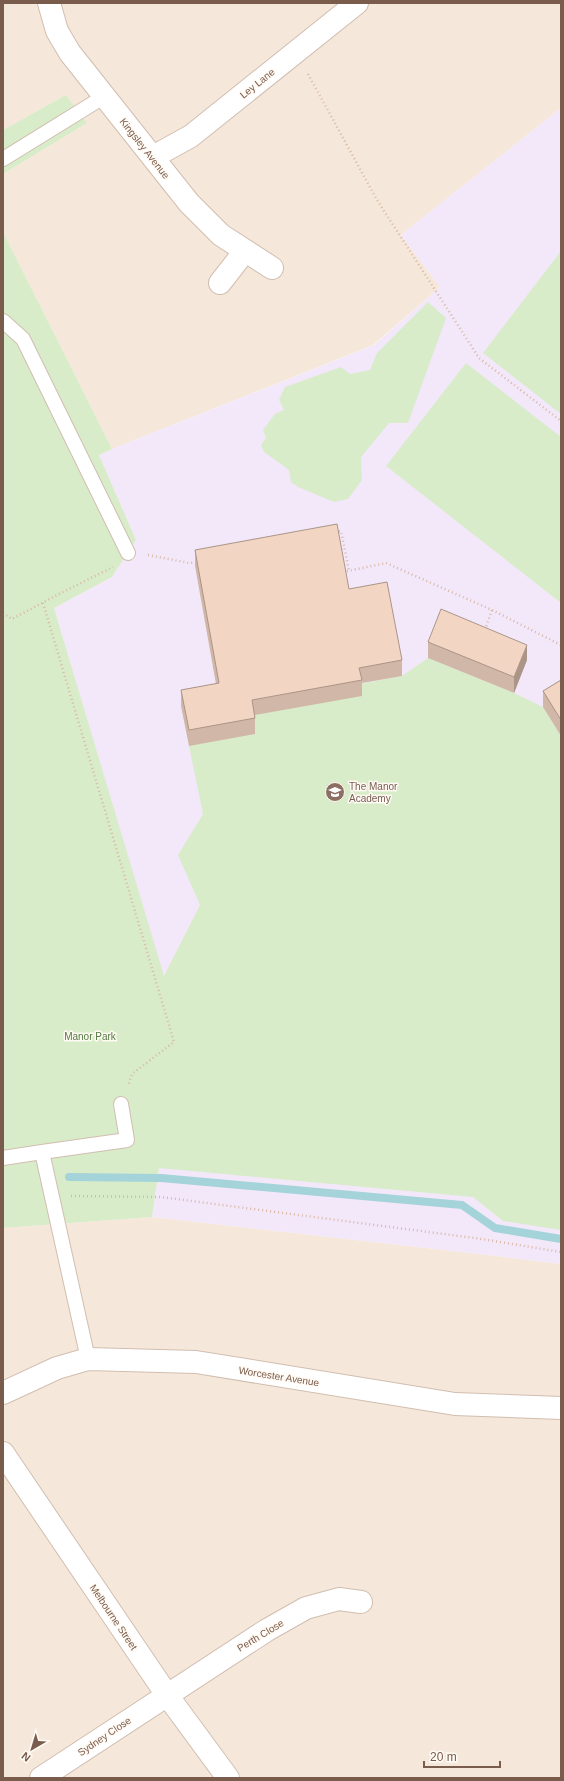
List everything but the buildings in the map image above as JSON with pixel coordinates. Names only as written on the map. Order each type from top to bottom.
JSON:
[{"type":"street","name":"Kingsley Avenue","points":[[49,3],[57,31],[70,53],[189,203],[221,235],[272,268]]},
{"type":"street","name":"Ley Lane","points":[[153,158],[191,136],[357,3]]},
{"type":"street","points":[[220,283],[245,251]]},
{"type":"street","name":"Worcester Avenue","points":[[3,1393],[57,1368],[88,1360],[196,1362],[455,1404],[561,1408]]},
{"type":"street","name":"Melbourne Street","points":[[3,1453],[167,1695],[228,1778]]},
{"type":"street","name":"Perth Close","points":[[167,1695],[267,1630],[306,1608],[339,1599],[361,1602]]},
{"type":"street","name":"Sydney Close","points":[[41,1778],[167,1695]]},
{"type":"lane","points":[[3,159],[105,96]]},
{"type":"lane","points":[[3,321],[24,340],[128,553]]},
{"type":"lane","points":[[3,1158],[127,1140],[121,1104]]},
{"type":"lane","points":[[42,1152],[88,1360]]},
{"type":"path","points":[[296,52],[377,200],[479,358],[561,422]]},
{"type":"path","points":[[334,532],[341,530],[349,571]]},
{"type":"path","points":[[144,556],[150,554],[189,564],[204,560]]},
{"type":"path","points":[[343,572],[386,563],[492,610],[561,645]]},
{"type":"path","points":[[3,612],[12,620],[119,564]]},
{"type":"path","points":[[43,603],[174,1042],[132,1074],[121,1104]]},
{"type":"path","points":[[483,635],[492,610]]},
{"type":"path","points":[[51,1194],[162,1197],[474,1238],[561,1252]]},
{"type":"shaded area","points":[[3,3],[561,3],[561,108],[401,235],[440,287],[373,345],[112,449],[3,232],[3,174],[87,123],[66,95],[3,130]]},
{"type":"shaded area","name":"The Manor Academy","points":[[561,108],[561,1264],[152,1217],[179,1030],[54,608],[112,577],[136,540],[99,455],[374,345],[440,287],[401,235]]},
{"type":"shaded area","points":[[152,1217],[561,1264],[561,1778],[3,1778],[3,1228]]},
{"type":"green space","points":[[66,95],[87,123],[3,174],[3,130]]},
{"type":"green space","name":"Manor Park","points":[[3,232],[112,449],[99,455],[136,540],[112,577],[54,608],[164,976],[200,905],[178,855],[203,814],[189,746],[252,716],[359,684],[402,676],[428,658],[514,693],[543,707],[561,736],[561,1230],[503,1221],[473,1197],[159,1168],[152,1217],[3,1228]]},
{"type":"green space","points":[[561,251],[561,414],[483,353]]},
{"type":"green space","points":[[428,302],[446,318],[408,423],[389,423],[361,457],[362,480],[348,499],[334,502],[298,487],[291,482],[289,470],[264,452],[261,445],[266,438],[263,430],[275,414],[284,410],[279,400],[285,387],[341,367],[350,374],[370,370],[377,353]]},
{"type":"green space","points":[[466,363],[561,437],[561,603],[386,466]]},
{"type":"waterway","points":[[69,1177],[161,1178],[462,1205],[495,1228],[561,1239]]},
{"type":"place","name":"The Manor Academy","points":[[335,792]]}]
